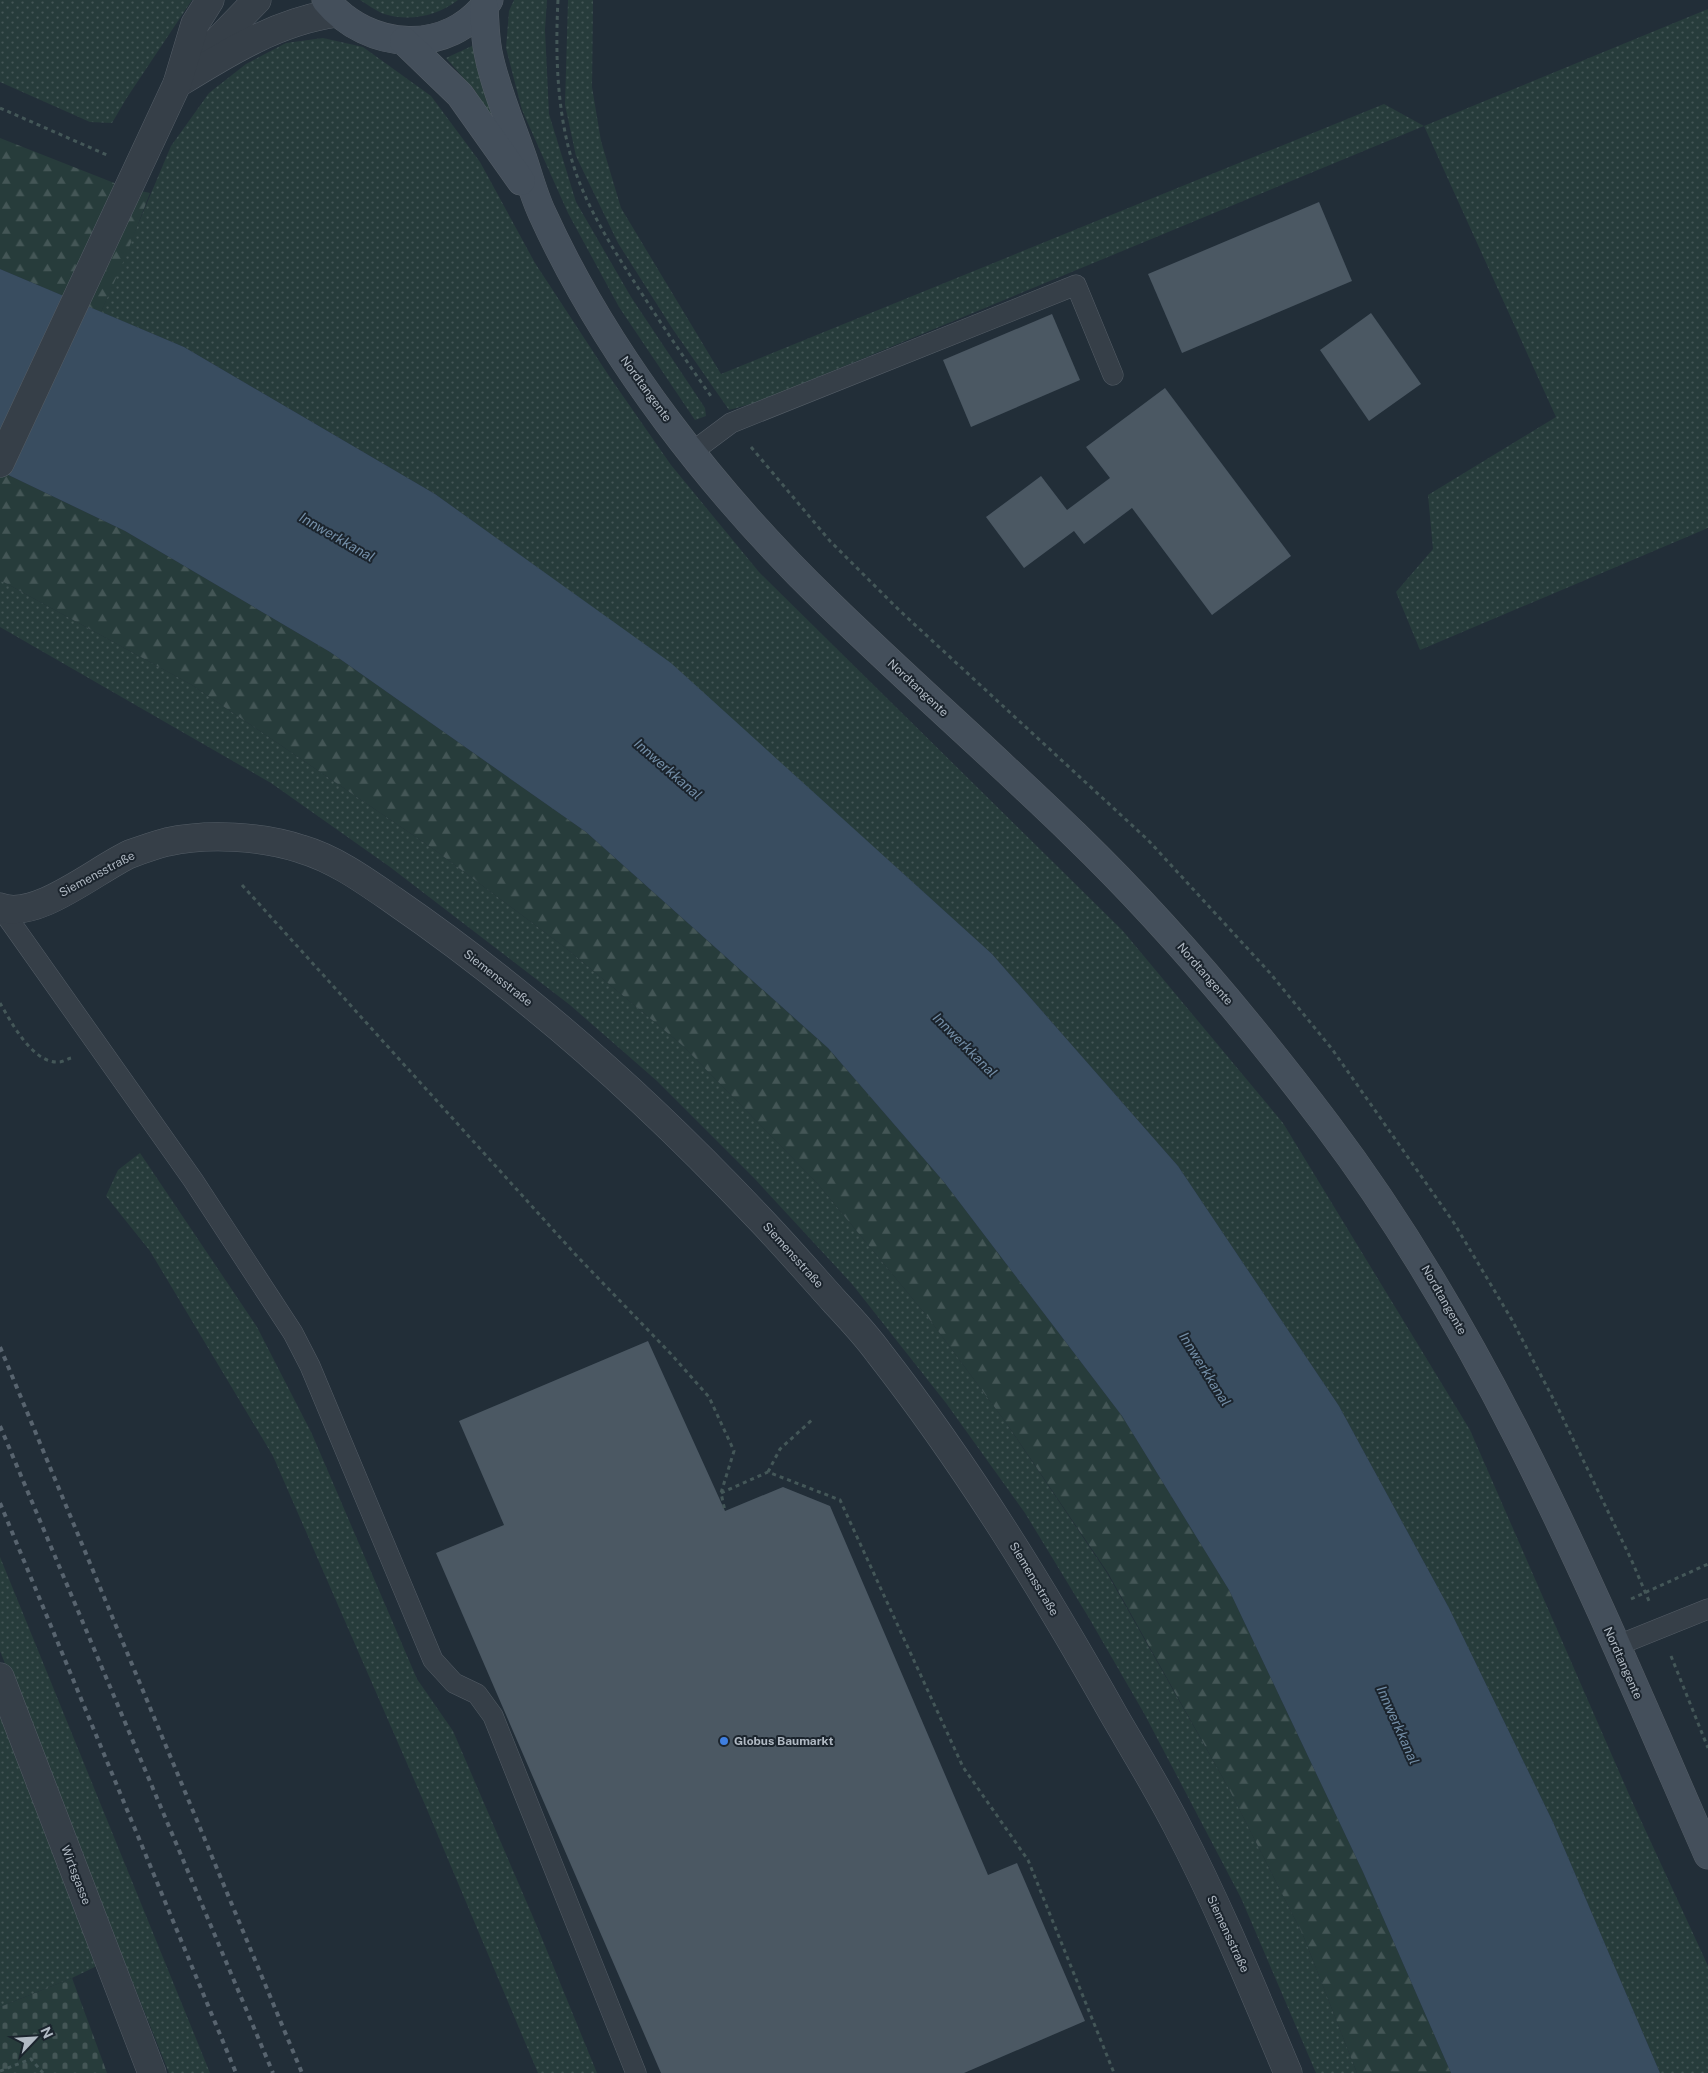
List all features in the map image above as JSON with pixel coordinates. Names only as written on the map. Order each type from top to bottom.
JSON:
[{"type":"main road","name":"Nordtangente","points":[[332,7],[357,28],[379,37],[404,41],[426,39],[448,33],[467,22],[486,3]]},
{"type":"main road","name":"Nordtangente","points":[[486,3],[488,51],[540,208],[570,269],[602,324],[622,356],[692,452],[743,514],[824,600],[1075,834],[1151,912],[1275,1057],[1332,1131],[1422,1263],[1459,1326],[1545,1489],[1708,1855]]},
{"type":"main road","name":"Nordtangente","points":[[404,41],[460,94],[540,208]]},
{"type":"street","points":[[0,463],[177,84],[195,24],[210,0]]},
{"type":"street","points":[[177,84],[257,0]]},
{"type":"street","points":[[177,84],[230,51],[283,26],[318,16],[332,7]]},
{"type":"street","name":"Siemensstraße","points":[[0,907],[9,910],[25,910],[55,896],[130,854],[167,842],[207,838],[242,838],[298,848],[338,863],[410,912],[494,973],[603,1065],[685,1140],[787,1247],[870,1342],[939,1433],[993,1513],[1083,1659],[1177,1827],[1238,1955],[1288,2073]]},
{"type":"street","name":"Wirtsgasse","points":[[0,1677],[152,2073]]},
{"type":"lane","points":[[692,452],[731,423],[1076,285],[1113,375]]},
{"type":"lane","points":[[0,907],[192,1180],[293,1333],[310,1366],[434,1660],[454,1683],[477,1694],[493,1716],[636,2073]]},
{"type":"lane","points":[[1616,1646],[1708,1609]]},
{"type":"path","points":[[0,108],[36,125],[132,177]]},
{"type":"path","points":[[242,885],[574,1254],[709,1396],[734,1451],[721,1493],[725,1511]]},
{"type":"path","points":[[0,1003],[18,1033],[38,1056],[59,1062],[99,1047]]},
{"type":"path","points":[[721,1493],[768,1472],[780,1449],[813,1419]]},
{"type":"path","points":[[768,1472],[840,1500],[963,1767],[1028,1860],[1114,2073]]},
{"type":"path","points":[[1600,1612],[1708,1564]]},
{"type":"path","points":[[0,2071],[31,2059],[42,2073]]},
{"type":"green space","points":[[0,0],[192,0],[112,123],[90,122],[0,82]]},
{"type":"green space","points":[[360,0],[458,0],[432,14],[404,17],[384,14]]},
{"type":"green space","points":[[514,0],[547,0],[545,30],[549,114],[576,202],[631,297],[705,408],[706,416],[695,420],[619,307],[568,213],[522,110],[506,48],[509,11]]},
{"type":"green space","points":[[568,0],[593,0],[592,87],[601,141],[621,208],[721,374],[1384,104],[1424,126],[758,402],[729,410],[672,328],[618,243],[576,156],[565,105]]},
{"type":"green space","points":[[1708,9],[1708,528],[1420,650],[1396,592],[1433,549],[1428,495],[1556,417],[1424,126]]},
{"type":"green space","points":[[323,38],[363,47],[431,96],[480,162],[535,263],[609,376],[671,465],[759,572],[1123,931],[1283,1123],[1470,1430],[1631,1799],[1708,1966],[1708,2073],[1660,2073],[1553,1822],[1449,1608],[1339,1406],[1178,1166],[992,954],[670,663],[435,494],[184,347],[101,312],[171,146],[209,93],[246,64],[286,43]]},
{"type":"green space","points":[[474,45],[502,121],[495,126],[475,91],[446,58]]},
{"type":"green space","points":[[0,138],[127,188],[150,193],[125,258],[101,312],[0,269]]},
{"type":"green space","points":[[0,471],[125,531],[330,652],[586,832],[828,1048],[944,1182],[1122,1416],[1229,1590],[1363,1872],[1451,2073],[1357,2073],[1303,1935],[1228,1787],[1108,1573],[1007,1424],[927,1316],[817,1183],[682,1045],[567,949],[432,848],[192,685],[0,580]]},
{"type":"green space","points":[[0,580],[192,685],[432,848],[567,949],[682,1045],[817,1183],[927,1316],[1007,1424],[1107,1573],[1228,1787],[1303,1935],[1357,2073],[1316,2073],[1241,1898],[1145,1715],[1089,1618],[1025,1513],[946,1403],[852,1284],[754,1178],[657,1081],[570,1005],[390,867],[271,783],[0,627]]},
{"type":"green space","points":[[140,1153],[257,1327],[312,1434],[417,1679],[453,1731],[536,1924],[597,2073],[538,2073],[426,1807],[273,1456],[150,1251],[106,1196],[118,1170]]},
{"type":"green space","points":[[0,1557],[210,2073],[169,2073],[0,1651]]},
{"type":"green space","points":[[0,1716],[101,1964],[72,1978],[0,2007]]},
{"type":"green space","points":[[72,1978],[107,2073],[0,2073],[0,2007]]},
{"type":"water","name":"Innwerkkanal","points":[[0,269],[184,347],[435,494],[671,663],[992,954],[1178,1166],[1339,1406],[1449,1608],[1553,1822],[1660,2073],[1451,2073],[1363,1872],[1229,1590],[1122,1416],[944,1182],[828,1048],[586,832],[330,652],[125,531],[0,471]]},
{"type":"building","points":[[1319,202],[1352,281],[1182,353],[1148,274]]},
{"type":"building","points":[[1371,313],[1421,384],[1369,421],[1320,350]]},
{"type":"building","points":[[1052,314],[1080,380],[971,427],[943,360]]},
{"type":"building","points":[[1165,388],[1291,556],[1212,615],[1132,508],[1084,544],[1074,531],[1024,568],[986,517],[1041,476],[1067,510],[1110,478],[1086,447]]},
{"type":"building","name":"Globus Baumarkt","points":[[648,1341],[725,1511],[783,1487],[830,1506],[988,1875],[1017,1863],[1085,2021],[964,2073],[661,2073],[436,1553],[504,1525],[459,1421]]},
{"type":"railway","points":[[0,1347],[302,2073]]},
{"type":"railway","points":[[0,1426],[273,2073]]},
{"type":"railway","points":[[0,1503],[236,2073]]},
{"type":"place","name":"Globus Baumarkt","points":[[724,1741]]}]
